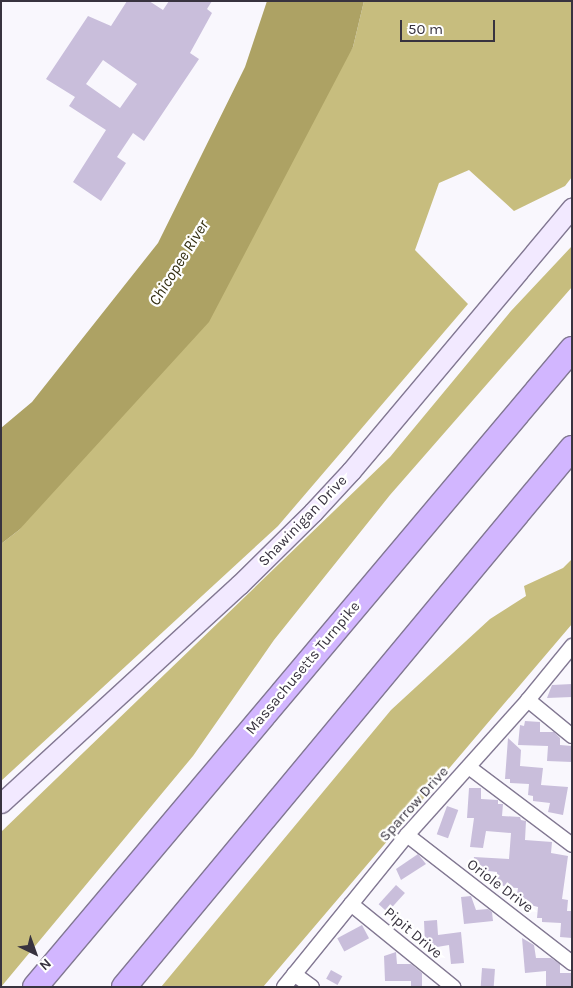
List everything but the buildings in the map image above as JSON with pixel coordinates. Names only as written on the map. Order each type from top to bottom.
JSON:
[{"type":"highway","name":"Massachusetts Turnpike","points":[[36,987],[572,349]]},
{"type":"highway","points":[[124,987],[572,448]]},
{"type":"main road","name":"Shawinigan Drive","points":[[1,803],[239,585],[313,512],[351,471],[572,208]]},
{"type":"street","name":"Sparrow Drive","points":[[284,987],[407,836],[470,768],[572,646]]},
{"type":"street","points":[[528,700],[572,736]]},
{"type":"street","points":[[470,768],[572,845]]},
{"type":"street","name":"Oriole Drive","points":[[407,836],[572,963]]},
{"type":"street","name":"Pipit Drive","points":[[351,904],[453,987]]},
{"type":"street","points":[[294,974],[312,987]]},
{"type":"shaded area","points":[[364,1],[572,1],[572,177],[565,186],[514,211],[469,170],[439,183],[415,250],[468,304],[278,526],[1,781],[1,544],[19,530],[353,47]]},
{"type":"shaded area","points":[[572,246],[572,287],[390,495],[274,640],[193,756],[1,987],[1,832],[390,457],[511,311]]},
{"type":"shaded area","points":[[572,559],[572,624],[263,987],[161,987],[391,710],[490,619],[526,596],[524,586],[563,568]]},
{"type":"water","name":"Chicopee River","points":[[267,1],[364,1],[353,47],[209,322],[19,530],[1,544],[1,428],[32,402],[158,243],[245,67]]}]
